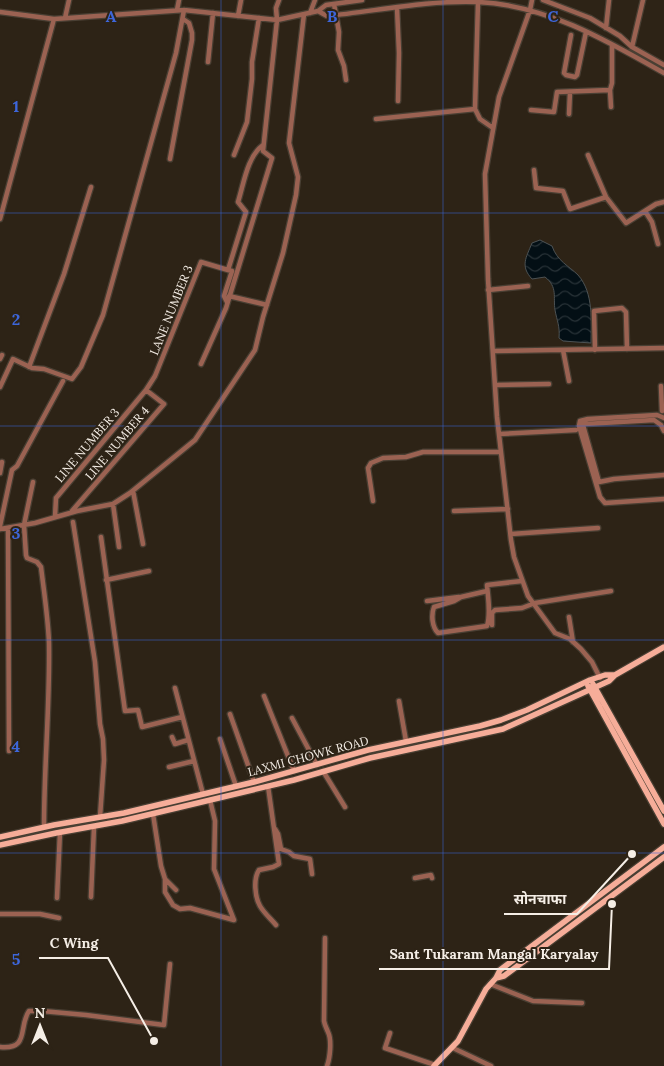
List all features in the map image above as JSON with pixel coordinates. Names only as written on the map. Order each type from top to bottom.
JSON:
[{"type":"main road","points":[[615,675],[664,647]]},
{"type":"main road","name":"LAXMI CHOWK ROAD","points":[[0,837],[203,794],[406,742],[501,720],[599,676],[615,675]]},
{"type":"main road","name":"LAXMI CHOWK ROAD","points":[[0,845],[153,814],[268,786],[370,758],[503,729],[604,683],[615,675]]},
{"type":"main road","points":[[588,681],[664,811]]},
{"type":"main road","points":[[592,687],[664,824]]},
{"type":"main road","points":[[313,774],[314,766]]},
{"type":"main road","points":[[203,794],[207,801]]},
{"type":"main road","points":[[101,817],[103,825]]},
{"type":"main road","points":[[434,1065],[453,1048],[463,1034],[490,984],[500,970],[664,847]]},
{"type":"main road","points":[[496,978],[504,976],[664,857]]},
{"type":"main road","points":[[564,922],[569,928]]},
{"type":"street","points":[[65,18],[69,0]]},
{"type":"street","points":[[177,10],[179,0]]},
{"type":"street","points":[[238,16],[241,0]]},
{"type":"street","points":[[201,364],[228,302],[272,158],[263,151],[278,0]]},
{"type":"street","points":[[310,12],[315,0]]},
{"type":"street","points":[[0,12],[54,19],[184,10],[277,20],[318,11],[326,5],[362,0]]},
{"type":"street","points":[[532,0],[499,97],[484,174],[488,290],[499,434],[514,557],[528,596],[535,603],[555,633],[573,642],[592,662],[604,683]]},
{"type":"street","points":[[543,0],[590,18],[620,36],[632,48],[664,65]]},
{"type":"street","points":[[606,28],[609,0]]},
{"type":"street","points":[[632,48],[642,0]]},
{"type":"street","points":[[318,11],[327,16],[452,2],[478,2],[514,6],[551,16],[612,45],[664,73]]},
{"type":"street","points":[[478,2],[475,109],[480,119],[493,128]]},
{"type":"street","points":[[334,4],[339,32],[338,50],[344,66],[346,80]]},
{"type":"street","points":[[397,8],[399,53],[398,101]]},
{"type":"street","points":[[0,387],[14,360],[72,380],[81,367],[106,306],[176,53],[184,10]]},
{"type":"street","points":[[208,62],[213,13]]},
{"type":"street","points":[[63,380],[17,466],[12,470],[0,527],[8,528],[35,524],[55,517],[113,504],[133,491],[195,440],[255,350],[284,253],[296,195],[298,177],[289,143],[304,14]]},
{"type":"street","points":[[234,155],[246,122],[250,102],[252,62],[258,18]]},
{"type":"street","points":[[0,218],[54,19]]},
{"type":"street","points":[[170,159],[192,40],[189,23],[183,19]]},
{"type":"street","points":[[571,35],[564,73],[575,77],[577,76],[586,32]]},
{"type":"street","points":[[611,107],[612,45]]},
{"type":"street","points":[[530,110],[554,112],[557,89],[570,92],[610,90]]},
{"type":"street","points":[[569,114],[570,92]]},
{"type":"street","points":[[376,119],[475,109]]},
{"type":"street","points":[[228,302],[224,296],[232,271],[228,270],[246,212],[238,202],[251,158],[257,149],[264,144]]},
{"type":"street","points":[[588,155],[606,197],[626,223],[656,204],[664,202]]},
{"type":"street","points":[[534,170],[536,188],[563,191],[570,209],[606,197]]},
{"type":"street","points":[[29,366],[64,274],[91,187]]},
{"type":"street","points":[[645,211],[652,222],[658,244]]},
{"type":"street","name":"LANE NUMBER 3","points":[[146,390],[155,376],[201,262],[228,270]]},
{"type":"street","points":[[488,290],[528,286]]},
{"type":"street","points":[[230,296],[267,305]]},
{"type":"street","points":[[595,350],[594,311],[622,308],[626,312],[627,349]]},
{"type":"street","points":[[493,351],[664,348]]},
{"type":"street","points":[[563,350],[569,381]]},
{"type":"street","points":[[495,385],[549,384]]},
{"type":"street","points":[[661,386],[662,410],[664,410]]},
{"type":"street","name":"LINE NUMBER 4","points":[[71,513],[164,404],[146,390]]},
{"type":"street","name":"LINE NUMBER 3","points":[[55,517],[56,498],[146,390]]},
{"type":"street","points":[[664,418],[657,415],[588,419],[580,421],[579,426],[600,497],[605,503],[664,499]]},
{"type":"street","points":[[664,431],[661,425],[654,420],[583,425],[599,482],[664,474]]},
{"type":"street","points":[[499,434],[576,430]]},
{"type":"street","points":[[372,501],[368,468],[370,462],[383,458],[406,457],[422,452],[501,452]]},
{"type":"street","points":[[0,473],[2,462]]},
{"type":"street","points":[[33,482],[24,525],[27,558],[37,562],[41,567],[49,642],[44,827]]},
{"type":"street","points":[[133,491],[143,544]]},
{"type":"street","points":[[113,504],[119,547]]},
{"type":"street","points":[[454,511],[508,509]]},
{"type":"street","points":[[73,522],[95,662],[103,744],[101,817]]},
{"type":"street","points":[[8,528],[9,751]]},
{"type":"street","points":[[511,534],[598,528]]},
{"type":"street","points":[[101,537],[125,711],[138,710],[142,728],[182,716]]},
{"type":"street","points":[[106,580],[149,571]]},
{"type":"street","points":[[461,597],[434,607],[432,612],[434,629],[438,633],[487,626],[489,620],[487,585],[522,581]]},
{"type":"street","points":[[492,625],[493,611],[522,608],[535,603],[610,591]]},
{"type":"street","points":[[427,601],[487,592]]},
{"type":"street","points":[[569,617],[573,642]]},
{"type":"street","points":[[175,688],[203,794]]},
{"type":"street","points":[[264,696],[294,771]]},
{"type":"street","points":[[399,701],[406,742]]},
{"type":"street","points":[[230,714],[254,782]]},
{"type":"street","points":[[292,718],[314,766]]},
{"type":"street","points":[[172,737],[174,744],[188,740]]},
{"type":"street","points":[[220,739],[236,786]]},
{"type":"street","points":[[169,767],[194,761]]},
{"type":"street","points":[[323,771],[345,808]]},
{"type":"street","points":[[268,786],[278,864],[259,870],[256,888],[260,906],[276,925]]},
{"type":"street","points":[[153,814],[161,866],[165,879],[165,892],[173,904],[180,909],[190,908],[234,920],[214,869],[215,822],[207,801]]},
{"type":"street","points":[[91,897],[94,827]]},
{"type":"street","points":[[274,830],[278,834],[281,849],[294,856],[310,858],[312,874]]},
{"type":"street","points":[[56,898],[60,832]]},
{"type":"street","points":[[415,878],[431,875],[432,878]]},
{"type":"street","points":[[165,879],[176,890]]},
{"type":"street","points":[[0,914],[40,914],[59,918]]},
{"type":"street","points":[[325,938],[324,1020],[325,1028],[329,1033],[326,1066]]},
{"type":"street","points":[[0,1047],[17,1045],[23,1035],[26,1016],[29,1012],[35,1011],[86,1015],[164,1025],[170,964]]},
{"type":"street","points":[[490,984],[533,1001],[582,1003]]},
{"type":"street","points":[[390,1033],[386,1048],[434,1065]]},
{"type":"street","points":[[453,1048],[491,1066]]},
{"type":"water","points":[[540,240],[552,246],[560,259],[578,275],[587,290],[591,317],[591,343],[563,341],[559,338],[552,285],[545,277],[532,279],[525,266],[532,243]]},
{"type":"place","name":"सोनचाफा","points":[[632,854]]},
{"type":"place","name":"Sant Tukaram Mangal Karyalay","points":[[612,904]]},
{"type":"place","name":"C Wing","points":[[154,1041]]}]
